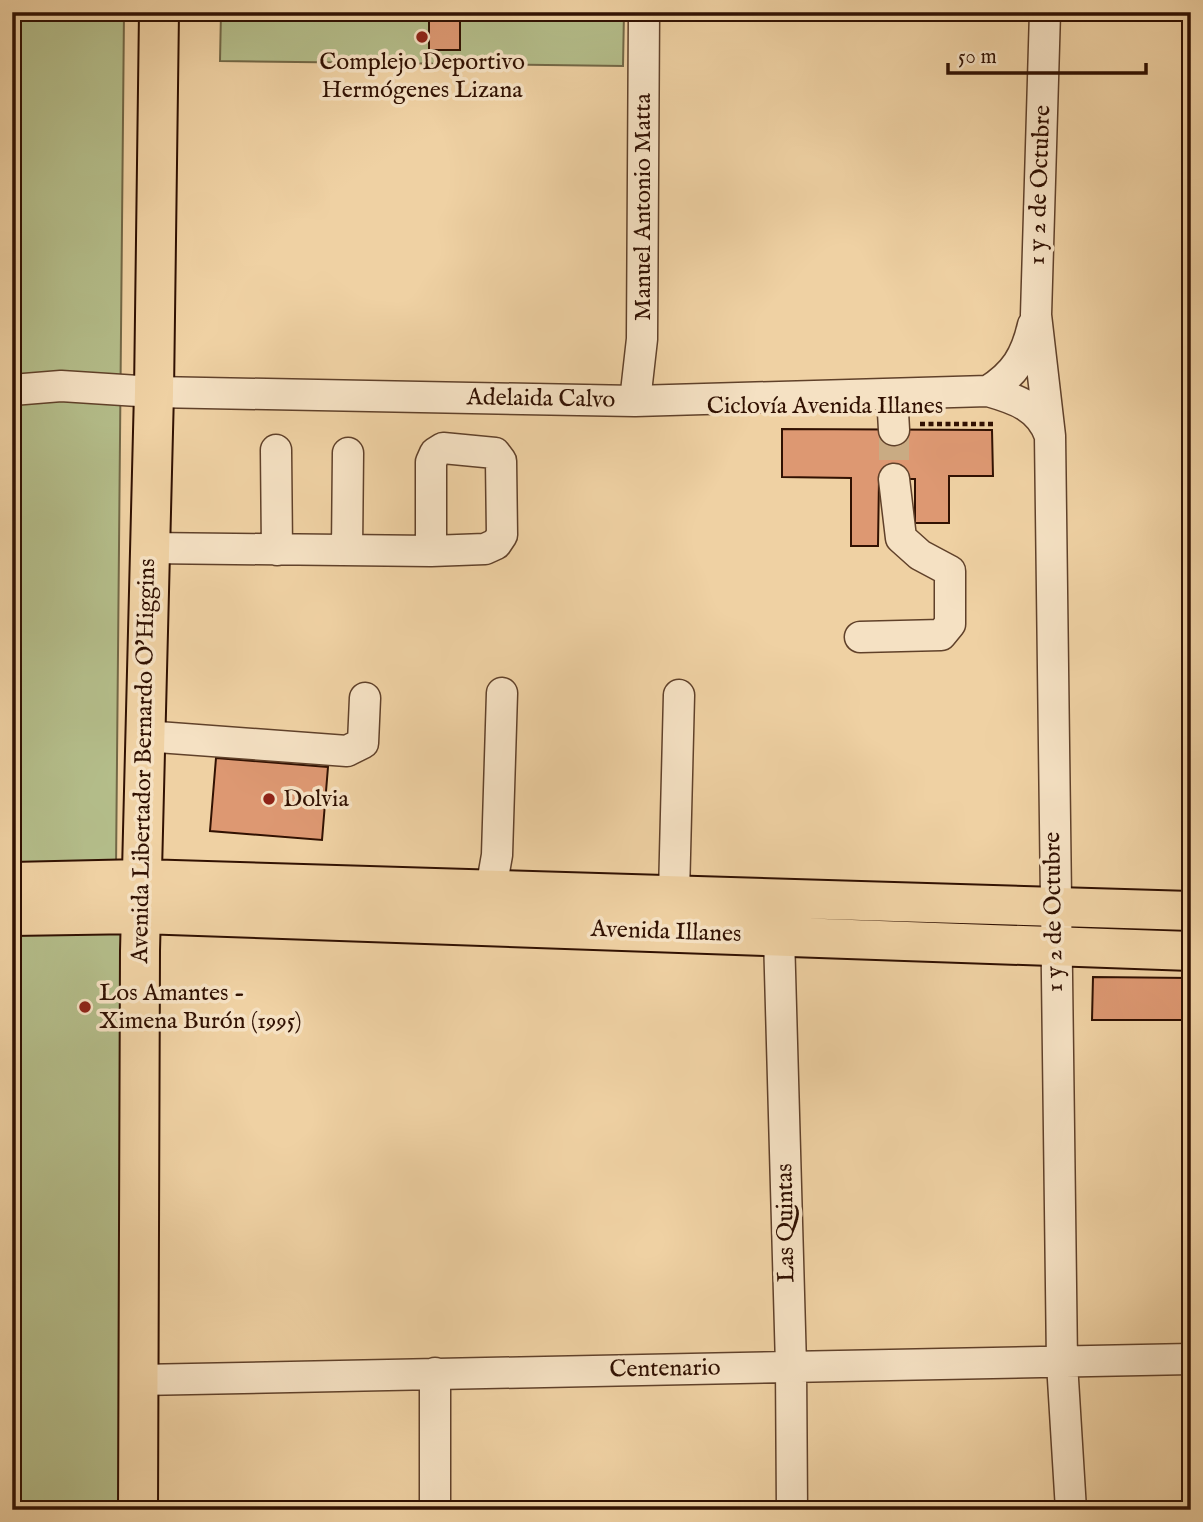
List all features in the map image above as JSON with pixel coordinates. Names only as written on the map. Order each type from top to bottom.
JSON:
[{"type":"main road","name":"Avenida Libertador Bernardo O'Higgins","points":[[138,1510],[141,897],[154,392],[159,12]]},
{"type":"main road","points":[[12,881],[141,897]]},
{"type":"main road","name":"Avenida Illanes","points":[[141,897],[491,889],[1191,911]]},
{"type":"main road","name":"Avenida Illanes","points":[[141,897],[779,936],[1191,951]]},
{"type":"main road","points":[[12,916],[141,897]]},
{"type":"street","name":"Manuel Antonio Matta","points":[[635,401],[642,339],[644,12]]},
{"type":"street","name":"1 y 2 de Octubre","points":[[1045,12],[1036,315],[1050,436],[1054,948],[1062,1363],[1071,1510]]},
{"type":"street","name":"1 y 2 de Octubre","points":[[988,391],[1007,379],[1020,364],[1029,344],[1036,315]]},
{"type":"street","name":"Adelaida Calvo","points":[[12,390],[61,386],[154,392],[635,401],[988,391],[1027,405],[1045,423],[1050,436]]},
{"type":"street","points":[[892,394],[893,427]]},
{"type":"street","points":[[276,450],[277,550]]},
{"type":"street","points":[[347,550],[348,453]]},
{"type":"street","points":[[860,637],[941,635],[950,624],[950,571],[920,555],[901,538],[894,479]]},
{"type":"street","points":[[148,548],[431,551]]},
{"type":"street","points":[[491,889],[497,855],[502,693]]},
{"type":"street","points":[[674,894],[678,695]]},
{"type":"street","points":[[144,736],[347,751],[363,743],[365,698]]},
{"type":"street","name":"Las Quintas","points":[[779,936],[791,1366],[792,1510]]},
{"type":"street","name":"Centenario","points":[[139,1380],[1191,1359]]},
{"type":"street","points":[[435,1373],[435,1510]]},
{"type":"path","name":"Ciclovía Avenida Illanes","points":[[893,427],[1004,424]]},
{"type":"green space","points":[[12,12],[124,12],[116,868],[12,870]]},
{"type":"green space","name":"Complejo Deportivo Hermógenes Lizana","points":[[221,12],[624,12],[623,66],[220,61]]},
{"type":"green space","points":[[132,928],[129,1510],[12,1510],[12,930]]},
{"type":"building","points":[[429,12],[460,12],[460,50],[429,50]]},
{"type":"building","points":[[782,429],[992,430],[993,476],[949,476],[949,523],[915,523],[915,479],[879,479],[878,546],[851,546],[851,478],[782,477]]},
{"type":"building","name":"Dolvia","points":[[216,758],[328,767],[322,840],[210,831]]},
{"type":"building","points":[[1093,977],[1191,978],[1191,1020],[1092,1020]]},
{"type":"tunnel","points":[[894,430],[894,479]]},
{"type":"place","name":"Complejo Deportivo Hermógenes Lizana","points":[[422,37]]},
{"type":"place","name":"Dolvia","points":[[269,799]]},
{"type":"place","name":"Los Amantes - Ximena Burón (1995)","points":[[85,1007]]}]
